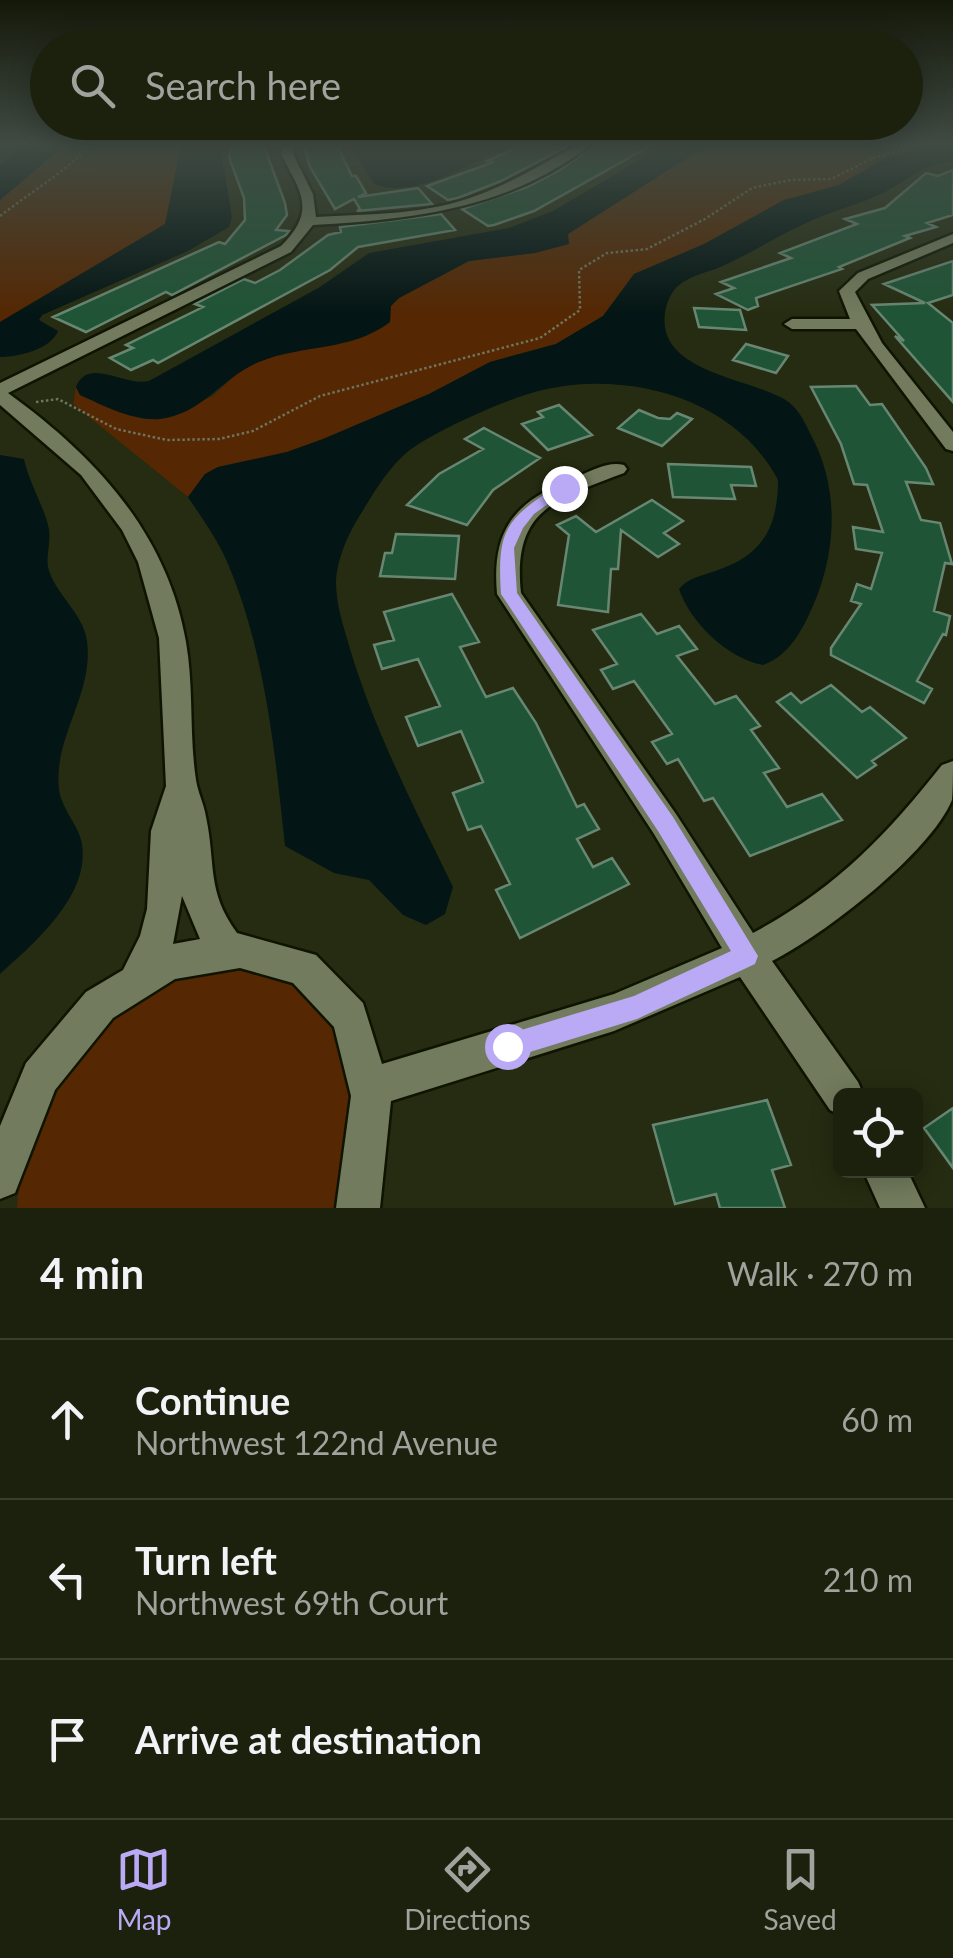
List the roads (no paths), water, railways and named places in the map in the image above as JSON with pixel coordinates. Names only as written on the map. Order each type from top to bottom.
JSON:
[{"type":"street","points":[[227,948],[198,907],[190,815],[182,787],[172,637],[152,572],[128,518],[97,476],[65,442],[7,398],[286,249],[312,221],[309,202]]},
{"type":"street","points":[[312,221],[405,215],[468,202]]},
{"type":"street","points":[[953,238],[853,282],[847,291],[848,302],[861,324],[953,444]]},
{"type":"street","points":[[792,324],[861,324]]},
{"type":"street","points":[[616,469],[564,488],[529,510],[506,548],[509,594],[838,1088]]},
{"type":"street","points":[[372,1087],[637,1007],[747,956],[828,907],[938,799],[953,774]]},
{"type":"street","points":[[139,975],[156,940],[164,909],[166,831],[182,787]]},
{"type":"street","points":[[3,1156],[32,1089],[63,1042],[112,992],[184,955],[227,948],[278,956],[322,982],[354,1027],[372,1087],[372,1140],[358,1208]]},
{"type":"street","points":[[888,1178],[903,1208]]}]
